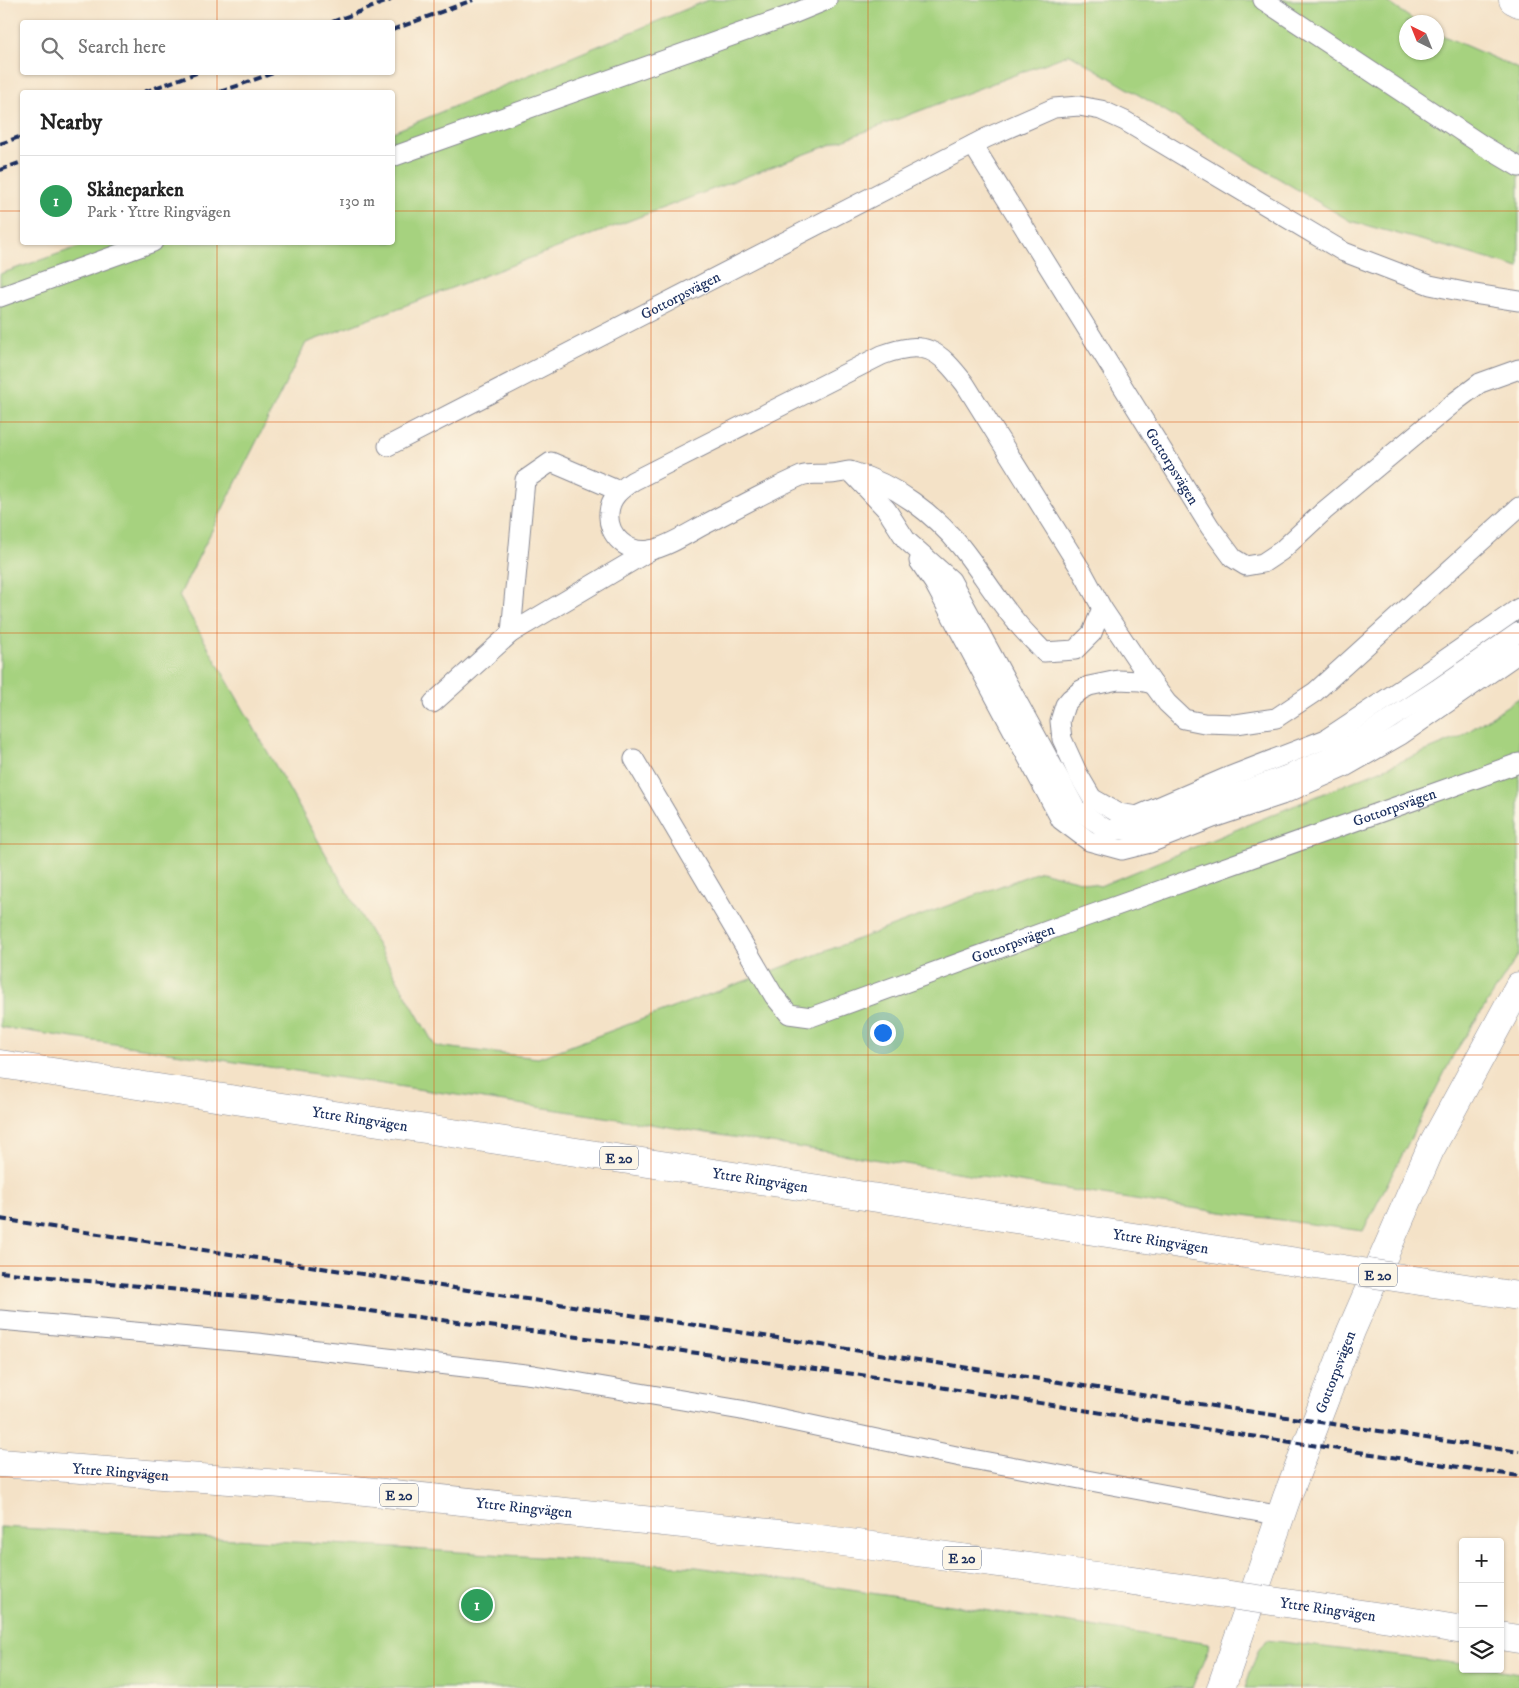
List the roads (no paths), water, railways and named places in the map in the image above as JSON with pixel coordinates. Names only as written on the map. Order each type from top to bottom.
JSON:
[{"type":"main road","points":[[1512,0],[1519,3]]},
{"type":"main road","name":"Gottorpsvägen","points":[[1221,1688],[1281,1516],[1355,1322],[1430,1150],[1519,986]]},
{"type":"main road","name":"Gottorpsvägen","points":[[1476,1065],[1519,1008]]},
{"type":"main road","name":"Yttre Ringvägen","points":[[0,1064],[1518,1296]]},
{"type":"main road","name":"Yttre Ringvägen","points":[[0,1463],[336,1488],[778,1534],[1126,1580],[1459,1629]]},
{"type":"main road","points":[[1504,1637],[1519,1639]]},
{"type":"lane","points":[[395,156],[788,16],[827,0]]},
{"type":"lane","points":[[1264,0],[1482,146],[1519,167]]},
{"type":"lane","name":"Gottorpsvägen","points":[[388,446],[973,145],[1054,108],[1079,106],[1101,110],[1125,121],[1344,252],[1430,285],[1474,294],[1519,300]]},
{"type":"lane","name":"Gottorpsvägen","points":[[973,145],[1210,527],[1233,558],[1246,566],[1263,563],[1281,551],[1324,511],[1480,383],[1519,370]]},
{"type":"lane","points":[[0,297],[145,245]]},
{"type":"lane","points":[[651,550],[630,549],[621,542],[614,532],[609,520],[609,510],[612,500],[619,491],[633,481],[882,355],[901,348],[918,347],[936,353],[952,366],[965,384],[1083,574],[1102,608],[1167,703],[1184,719],[1204,723],[1236,724],[1276,718],[1315,692],[1519,507]]},
{"type":"lane","points":[[511,633],[525,480],[551,462],[619,491]]},
{"type":"lane","points":[[850,470],[886,509],[934,584],[1061,820],[1088,841],[1122,850],[1150,843],[1213,818],[1282,795],[1346,767],[1400,735],[1519,653]]},
{"type":"lane","points":[[433,703],[511,633],[651,550],[679,538],[741,505],[804,475],[829,474],[850,470],[867,476],[904,496],[934,518],[961,547],[1018,624],[1044,652],[1075,650],[1092,633],[1102,608]]},
{"type":"lane","points":[[906,540],[950,580],[1076,809],[1106,829],[1134,831],[1159,824],[1333,756],[1437,689],[1519,632]]},
{"type":"lane","points":[[1153,684],[1140,681],[1118,680],[1089,686],[1081,690],[1065,705],[1060,721],[1062,739],[1078,774],[1092,798],[1118,813],[1137,816],[1228,777],[1326,740],[1519,608]]},
{"type":"lane","name":"Gottorpsvägen","points":[[634,759],[774,996],[789,1014],[811,1017],[1519,763]]},
{"type":"lane","points":[[0,1320],[257,1343],[534,1375],[741,1410],[961,1457],[1281,1516]]},
{"type":"railway","points":[[337,20],[391,0]]},
{"type":"railway","points":[[395,29],[473,0]]},
{"type":"railway","points":[[150,90],[191,75]]},
{"type":"railway","points":[[226,90],[268,75]]},
{"type":"railway","points":[[0,144],[20,137]]},
{"type":"railway","points":[[0,170],[20,163]]},
{"type":"railway","points":[[0,1219],[1519,1452]]},
{"type":"railway","points":[[0,1272],[289,1301],[586,1338],[883,1378],[1171,1424],[1519,1476]]},
{"type":"place","name":"Skåneparken","points":[[477,1605]]}]
